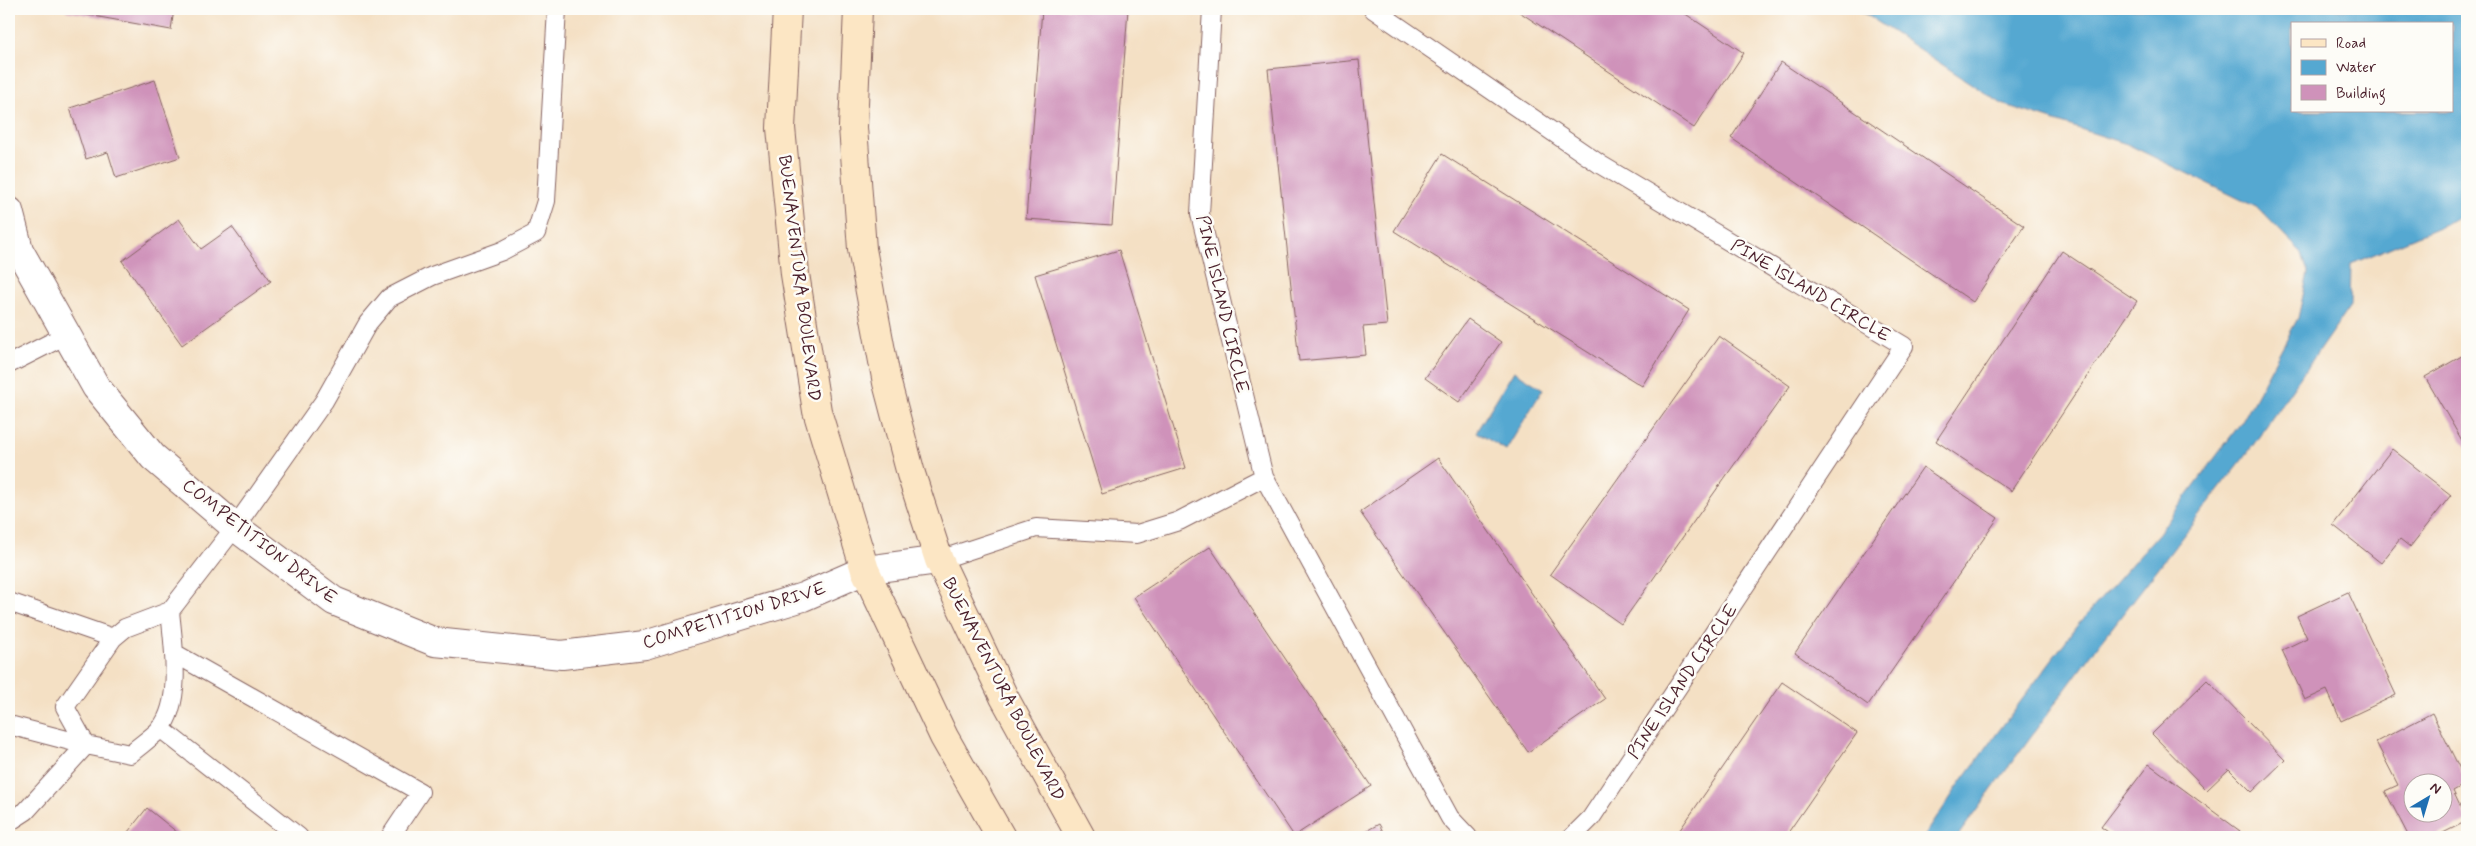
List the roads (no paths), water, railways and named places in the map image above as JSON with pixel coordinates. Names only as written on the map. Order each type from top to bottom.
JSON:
[{"type":"main road","name":"BUENAVENTURA BOULEVARD","points":[[786,9],[781,128],[795,274],[817,410],[865,570],[944,737],[1001,837]]},
{"type":"main road","name":"BUENAVENTURA BOULEVARD","points":[[858,9],[853,127],[862,249],[887,383],[911,474],[939,560],[1004,696],[1081,837]]},
{"type":"street","name":"COMPETITION DRIVE","points":[[9,211],[19,250],[96,388],[153,457],[236,527],[334,601],[435,642],[562,655],[645,644],[671,638],[803,597],[865,570],[939,560]]},
{"type":"lane","points":[[86,745],[65,707],[113,638],[125,628],[170,611],[236,527],[324,400],[368,323],[389,298],[432,276],[502,251],[536,233],[546,201],[557,9]]},
{"type":"lane","name":"PINE ISLAND CIRCLE","points":[[1212,9],[1200,214],[1264,477],[1450,818],[1468,837]]},
{"type":"lane","name":"PINE ISLAND CIRCLE","points":[[1372,9],[1602,165],[1904,346],[1591,818],[1572,837]]},
{"type":"lane","points":[[9,364],[66,335]]},
{"type":"lane","points":[[939,560],[1036,528],[1137,534],[1179,521],[1264,477]]},
{"type":"lane","points":[[9,602],[113,638]]},
{"type":"lane","points":[[9,725],[86,745],[130,754],[160,728],[172,704],[174,653],[170,611]]},
{"type":"lane","points":[[174,653],[420,792],[390,837]]},
{"type":"lane","points":[[160,728],[299,837]]},
{"type":"lane","points":[[9,822],[26,811],[86,745]]},
{"type":"water","points":[[1858,9],[2467,9],[2467,220],[2458,219],[2351,264],[2350,306],[2249,451],[2087,660],[1957,837],[1924,837],[1960,783],[2076,627],[2159,533],[2243,420],[2298,318],[2308,273],[2302,253],[2258,208],[2127,144],[2002,104]]},
{"type":"water","points":[[1514,371],[1543,389],[1506,450],[1476,432]]}]
